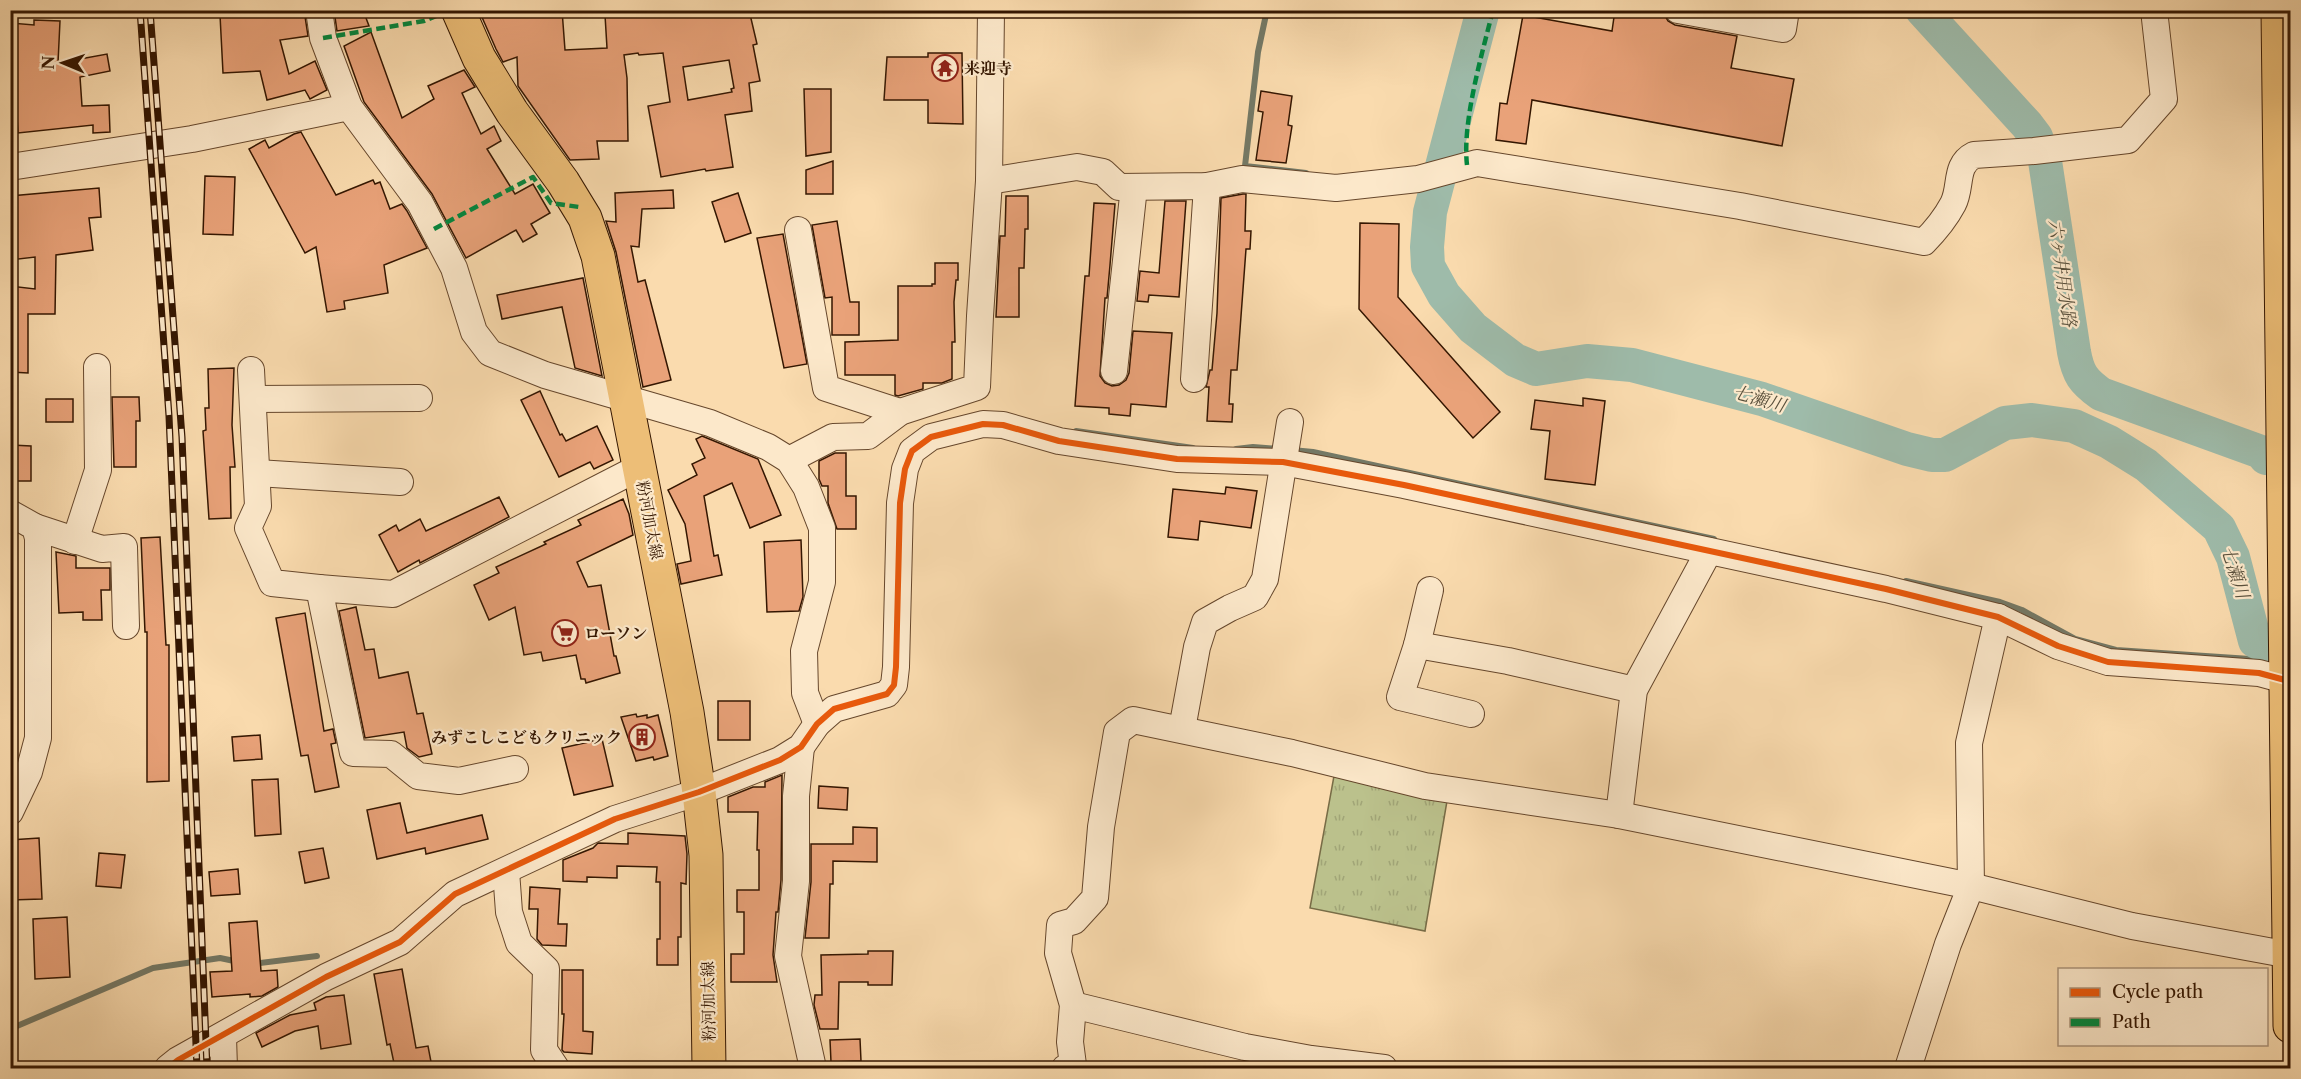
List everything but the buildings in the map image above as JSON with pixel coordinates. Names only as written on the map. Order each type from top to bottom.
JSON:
[{"type":"main road","name":"粉河加太線","points":[[458,10],[479,58],[512,112],[563,182],[585,218],[598,256],[687,712],[699,792],[706,855],[709,1068]]},
{"type":"main road","points":[[2278,10],[2290,1026]]},
{"type":"street","points":[[319,10],[323,39],[349,107],[420,203],[454,268],[474,332],[490,353],[545,375],[710,423],[768,447],[789,460],[806,487],[822,528],[822,582],[804,651],[805,693],[816,724]]},
{"type":"street","points":[[789,460],[833,437],[868,436],[900,412],[977,387],[989,181],[991,10]]},
{"type":"street","points":[[1678,10],[1783,28],[1785,10]]},
{"type":"street","points":[[989,181],[1077,167],[1103,172],[1119,187],[1207,186],[1242,178],[1336,188],[1418,179],[1477,163],[1740,206],[1924,242],[1939,227],[1954,202],[1966,159],[1974,155],[2128,140],[2164,99],[2154,10]]},
{"type":"street","points":[[10,167],[192,139],[349,107]]},
{"type":"street","points":[[1194,379],[1207,186]]},
{"type":"street","points":[[1114,371],[1134,187]]},
{"type":"street","points":[[798,230],[826,388],[900,412]]},
{"type":"street","points":[[75,541],[98,470],[97,367]]},
{"type":"street","points":[[251,370],[258,506],[248,528],[272,583],[393,594],[640,467]]},
{"type":"street","points":[[253,399],[419,398]]},
{"type":"street","points":[[1182,729],[1197,647],[1205,622],[1255,597],[1265,579],[1290,422]]},
{"type":"street","points":[[174,1066],[326,977],[400,942],[454,894],[615,819],[699,792],[780,760],[801,747],[816,724],[834,709],[887,694],[894,685],[900,503],[905,469],[912,451],[931,437],[983,424],[1003,425],[1059,441],[1177,459],[1283,458],[1886,589],[1998,617],[2058,646],[2108,662],[2259,673],[2285,680]]},
{"type":"street","points":[[257,473],[400,482]]},
{"type":"street","points":[[10,513],[35,527],[75,541],[102,549],[124,547],[126,626]]},
{"type":"street","points":[[10,812],[29,772],[39,738],[38,538],[35,527]]},
{"type":"street","points":[[1619,815],[1634,690],[1709,551]]},
{"type":"street","points":[[319,588],[353,753],[392,754],[418,776],[459,781],[515,769]]},
{"type":"street","points":[[1430,590],[1417,645],[1400,697],[1471,714]]},
{"type":"street","points":[[1908,1068],[1948,944],[1971,886],[1970,742],[1998,617]]},
{"type":"street","points":[[1417,645],[1509,661],[1634,690]]},
{"type":"street","points":[[1070,1067],[1073,1005],[1058,953],[1060,925],[1074,921],[1095,898],[1101,827],[1117,732],[1133,720],[1292,753],[1425,786],[1619,815],[1971,886],[2132,926],[2290,955]]},
{"type":"street","points":[[801,747],[796,796],[796,881],[788,956],[813,1068]]},
{"type":"street","points":[[506,871],[509,912],[519,943],[546,969],[544,1050],[556,1068]]},
{"type":"street","points":[[1073,1005],[1311,1064],[1384,1068]]},
{"type":"street","points":[[223,1037],[224,1068]]},
{"type":"green space","points":[[1334,776],[1447,801],[1425,931],[1310,908]]},
{"type":"waterway","points":[[1267,10],[1258,52],[1245,166],[1306,173]]},
{"type":"waterway","name":"七瀬川","points":[[1483,10],[1430,212],[1427,247],[1428,266],[1444,295],[1473,328],[1515,360],[1536,369],[1587,361],[1632,365],[1762,399],[1907,449],[1932,455],[1945,455],[2005,423],[2032,420],[2074,426],[2109,442],[2146,465],[2219,528],[2233,557],[2255,641],[2267,647]]},
{"type":"waterway","name":"六ヶ井用水路","points":[[1922,10],[2036,137],[2045,161],[2074,352],[2077,366],[2086,381],[2101,394],[2261,452],[2266,458]]},
{"type":"waterway","points":[[1076,431],[1193,448]]},
{"type":"waterway","points":[[1236,449],[1253,447],[1279,449]]},
{"type":"waterway","points":[[1292,450],[1313,452],[1714,539]]},
{"type":"waterway","points":[[1906,581],[2000,602],[2022,610],[2075,639],[2116,650],[2265,660]]},
{"type":"waterway","points":[[252,964],[317,956]]},
{"type":"waterway","points":[[10,1029],[153,968],[220,958],[239,962]]},
{"type":"railway","points":[[140,10],[169,416],[197,1068]]},
{"type":"railway","points":[[150,10],[182,437],[207,1068]]},
{"type":"marked path","points":[[323,38],[424,21],[451,10]]},
{"type":"marked path","points":[[1467,165],[1467,129],[1470,109],[1493,10]]},
{"type":"marked path","points":[[434,229],[533,177],[551,203],[579,207]]},
{"type":"cycle path","points":[[168,1068],[178,1060],[326,977],[400,942],[455,894],[615,819],[699,792],[780,760],[801,747],[817,724],[834,709],[887,694],[894,685],[896,667],[900,503],[905,469],[912,451],[931,437],[983,424],[1003,425],[1059,441],[1177,459],[1283,462],[1404,485],[1886,589],[1998,617],[2058,646],[2108,662],[2259,673],[2285,680]]},
{"type":"place","name":"来迎寺","points":[[945,68]]},
{"type":"place","name":"ローソン","points":[[565,633]]},
{"type":"place","name":"みずこしこどもクリニック","points":[[642,737]]}]
